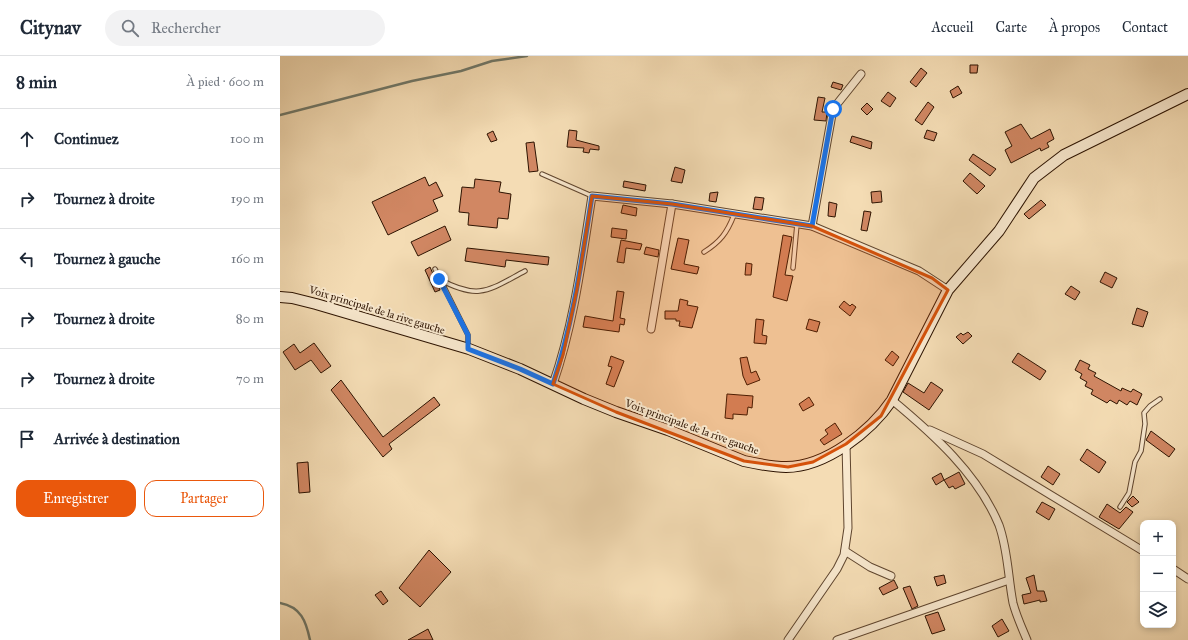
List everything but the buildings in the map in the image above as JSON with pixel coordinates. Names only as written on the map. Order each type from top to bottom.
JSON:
[{"type":"street","points":[[812,226],[833,109],[861,74]]},
{"type":"street","name":"Voix principale de la rive gauche","points":[[280,297],[292,298],[316,304],[468,349],[520,369],[616,412],[668,430],[744,461],[757,464],[788,467],[813,462],[846,444],[881,416],[892,400],[948,290],[999,231],[1034,178],[1064,155],[1188,94]]},
{"type":"street","points":[[553,384],[563,355],[575,296],[592,196],[672,204],[734,215],[812,226],[919,271],[948,290]]},
{"type":"street","points":[[651,329],[672,204]]},
{"type":"street","points":[[892,400],[926,428],[971,478],[986,500],[999,526],[1005,546],[1014,605],[1027,640]]},
{"type":"street","points":[[926,428],[984,454],[1140,549]]},
{"type":"street","points":[[788,640],[837,569],[845,551],[848,528],[846,444]]},
{"type":"street","points":[[845,551],[870,567],[891,576]]},
{"type":"street","points":[[1176,571],[1188,579]]},
{"type":"street","points":[[837,640],[1009,580]]},
{"type":"street","points":[[794,631],[797,640]]},
{"type":"lane","points":[[542,174],[592,196]]},
{"type":"lane","points":[[704,252],[718,244],[734,215]]},
{"type":"lane","points":[[793,268],[797,224]]},
{"type":"lane","points":[[435,269],[468,335],[468,349]]},
{"type":"lane","points":[[439,279],[453,286],[471,291],[488,291],[525,271]]},
{"type":"lane","points":[[1120,507],[1129,493],[1135,462],[1141,451],[1144,433],[1144,413],[1150,406],[1160,399]]},
{"type":"highlighted area","points":[[592,196],[672,204],[812,226],[932,278],[948,290],[881,416],[846,444],[813,462],[788,467],[744,461],[616,412],[553,384],[563,355],[577,289]]},
{"type":"waterway","points":[[280,115],[412,81],[461,71],[492,61],[527,56]]},
{"type":"waterway","points":[[280,603],[298,611],[307,627],[310,640]]},
{"type":"route","points":[[439,279],[468,335],[468,349],[520,369],[553,384],[563,355],[577,288],[592,196],[672,204],[812,226],[833,109]]}]
